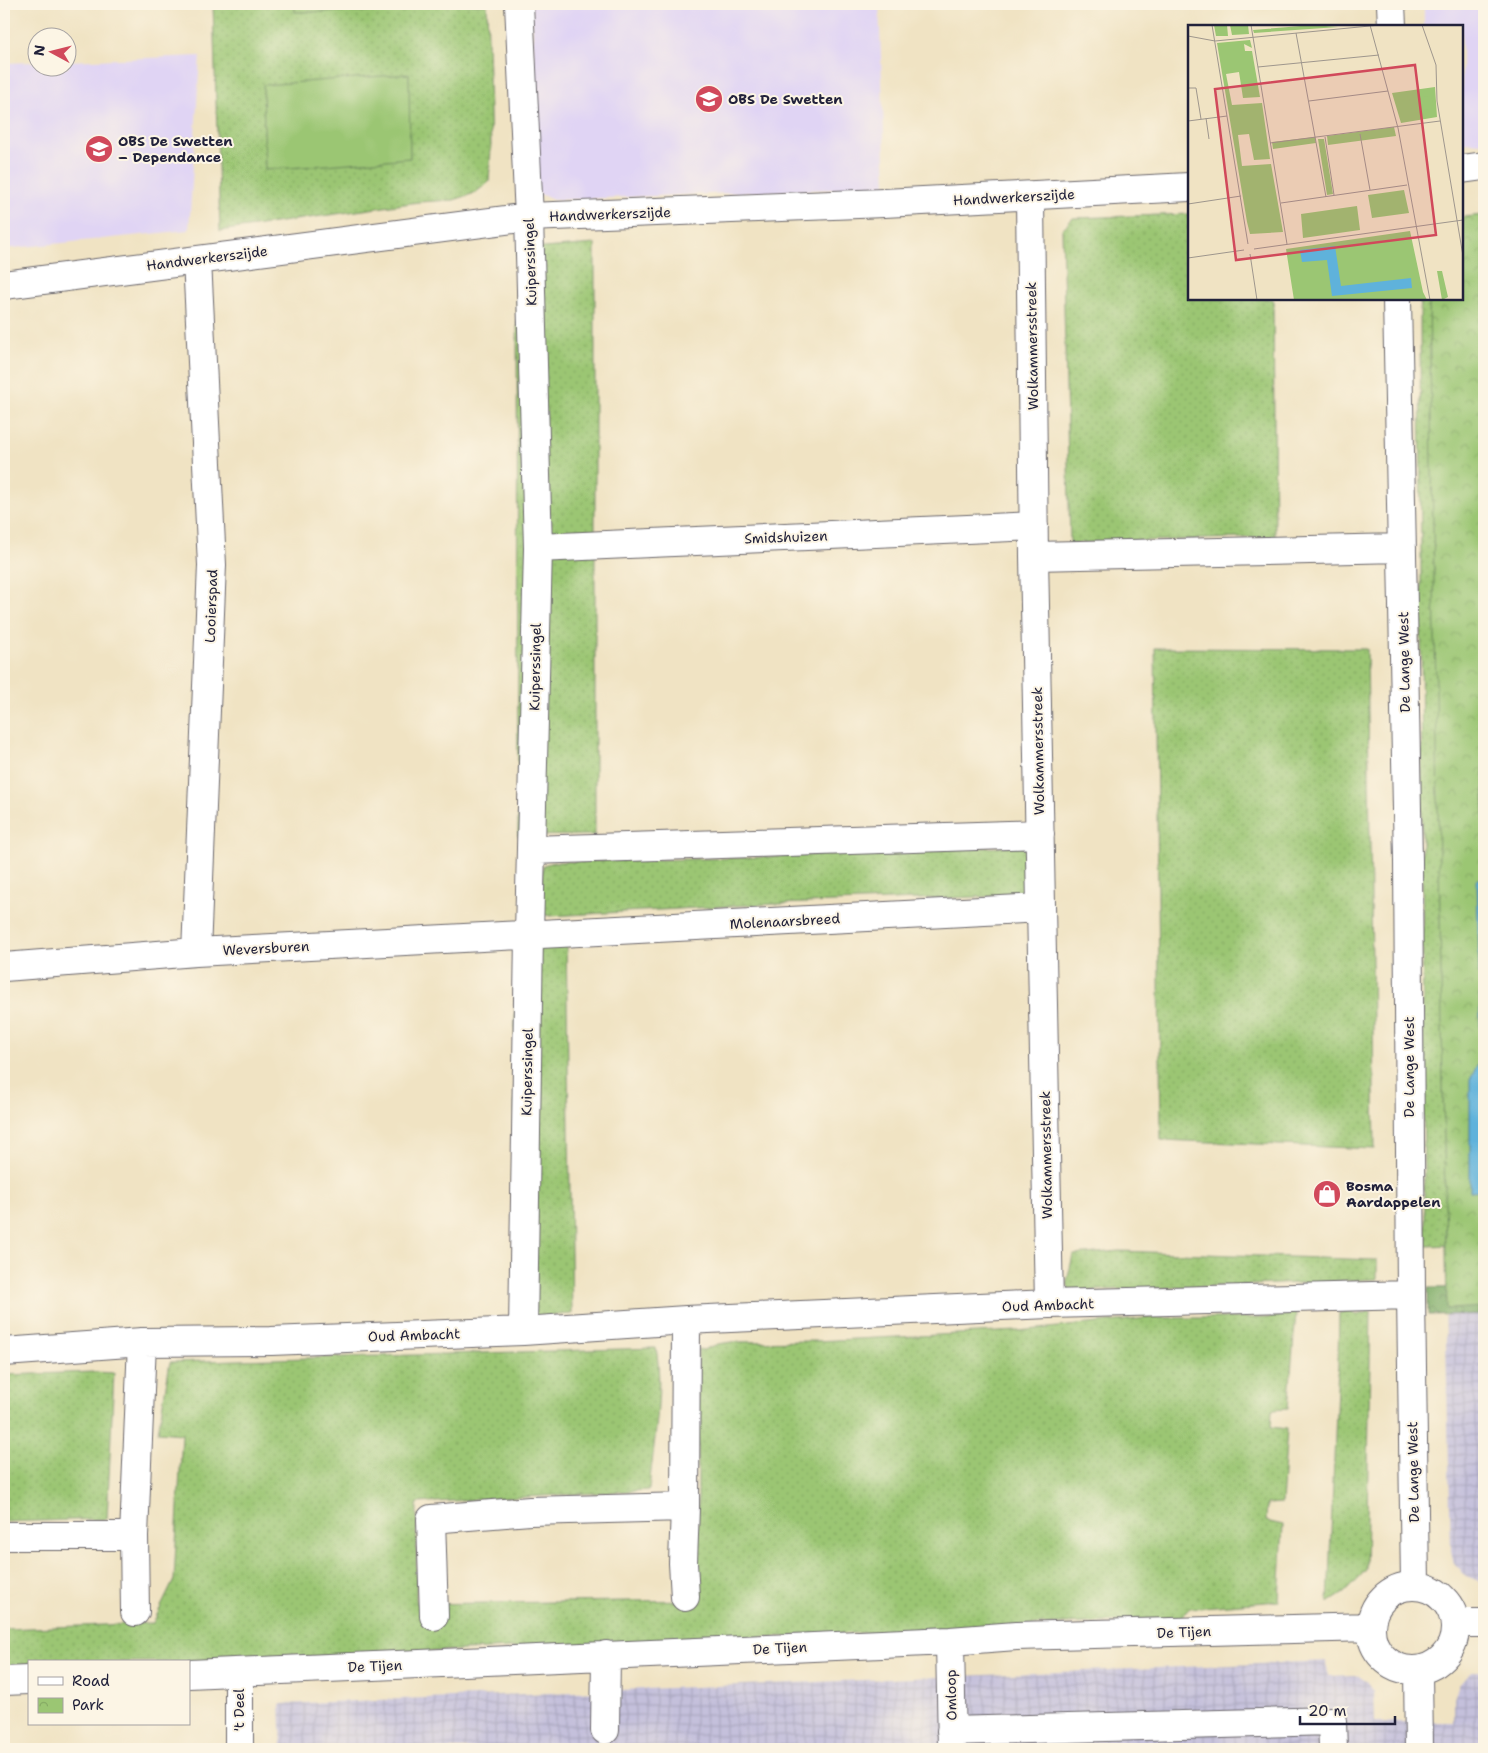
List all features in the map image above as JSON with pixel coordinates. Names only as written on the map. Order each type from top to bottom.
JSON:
[{"type":"street","name":"Kuiperssingel","points":[[519,4],[529,217],[538,548],[529,934],[523,1331]]},
{"type":"street","points":[[1391,4],[1392,25]]},
{"type":"street","points":[[1463,168],[1484,166]]},
{"type":"street","name":"Handwerkerszijde","points":[[4,285],[529,217],[1030,197],[1188,187]]},
{"type":"street","name":"Wolkammersstreek","points":[[1030,197],[1034,556],[1048,1304]]},
{"type":"street","name":"Looierspad","points":[[196,952],[212,565],[197,260]]},
{"type":"street","name":"De Lange West","points":[[1397,300],[1408,861],[1415,1585]]},
{"type":"street","name":"Smidshuizen","points":[[538,548],[1034,526]]},
{"type":"street","points":[[1034,556],[1402,548]]},
{"type":"street","points":[[531,850],[1040,834]]},
{"type":"street","name":"Molenaarsbreed","points":[[529,934],[1041,908]]},
{"type":"street","name":"Weversburen","points":[[4,968],[196,952],[529,934]]},
{"type":"street","name":"Oud Ambacht","points":[[4,1352],[142,1342],[271,1341],[523,1331],[686,1320],[1048,1304],[1411,1295]]},
{"type":"street","points":[[685,1597],[683,1563],[686,1320]]},
{"type":"street","points":[[135,1612],[134,1536],[142,1342]]},
{"type":"street","points":[[434,1616],[431,1519],[530,1511],[685,1507]]},
{"type":"street","points":[[4,1536],[134,1536]]},
{"type":"street","points":[[1415,1585],[1430,1589],[1442,1597],[1451,1609],[1455,1623],[1454,1640],[1446,1654],[1434,1665],[1418,1670],[1400,1668],[1385,1659],[1374,1644],[1371,1627],[1374,1610],[1384,1597],[1398,1588],[1415,1585]]},
{"type":"street","points":[[1455,1623],[1484,1623]]},
{"type":"street","name":"De Tijen","points":[[190,1674],[950,1641],[1026,1636],[1371,1627]]},
{"type":"street","name":"Omloop","points":[[950,1641],[951,1740]]},
{"type":"street","points":[[605,1730],[606,1656]]},
{"type":"street","points":[[1418,1670],[1419,1749]]},
{"type":"street","name":"'t Deel","points":[[239,1672],[239,1749]]},
{"type":"street","points":[[4,1681],[28,1680]]},
{"type":"street","points":[[951,1740],[1332,1721],[1333,1749]]},
{"type":"shaded area","name":"OBS De Swetten","points":[[532,4],[879,4],[886,187],[553,200],[538,193]]},
{"type":"shaded area","points":[[1424,4],[1484,4],[1484,143],[1463,142],[1463,25],[1424,25]]},
{"type":"shaded area","name":"OBS De Swetten – Dependance","points":[[200,56],[189,230],[4,249],[4,63],[28,62],[28,78],[78,78],[78,61]]},
{"type":"shaded area","points":[[1484,1299],[1484,1583],[1466,1576],[1454,1564],[1451,1551],[1445,1300]]},
{"type":"shaded area","points":[[1327,1661],[1328,1676],[1356,1675],[1368,1682],[1374,1691],[1375,1722],[1454,1722],[1454,1698],[1459,1685],[1471,1671],[1484,1671],[1484,1749],[282,1749],[280,1704]]},
{"type":"green space","points":[[213,4],[487,4],[491,148],[489,182],[475,193],[454,200],[418,202],[220,231]]},
{"type":"green space","points":[[295,4],[386,4],[386,11],[295,12]]},
{"type":"green space","points":[[409,74],[410,158],[265,170],[263,85]]},
{"type":"green space","points":[[1188,214],[1188,300],[1273,300],[1275,537],[1070,543],[1062,229],[1073,218]]},
{"type":"green space","points":[[1484,215],[1484,1307],[1447,1309],[1429,300],[1463,300],[1463,217]]},
{"type":"green space","points":[[595,244],[595,835],[518,836],[517,250]]},
{"type":"green space","points":[[1420,300],[1462,300],[1484,791],[1484,1244],[1426,1246],[1422,852]]},
{"type":"green space","points":[[1155,648],[1367,649],[1375,1149],[1161,1140]]},
{"type":"green space","points":[[1028,846],[1031,895],[750,905],[551,916],[540,914],[543,865],[554,862],[741,858]]},
{"type":"green space","points":[[515,939],[566,940],[572,1314],[515,1318]]},
{"type":"green space","points":[[1120,1251],[1377,1260],[1377,1279],[1069,1291],[1067,1281],[1073,1255]]},
{"type":"green space","points":[[1484,1287],[1484,1314],[1428,1315],[1428,1288]]},
{"type":"green space","points":[[1348,1311],[1357,1315],[1371,1311],[1366,1570],[1344,1593],[1328,1603],[1339,1313]]},
{"type":"green space","points":[[1296,1313],[1288,1409],[1272,1410],[1271,1427],[1287,1429],[1282,1503],[1267,1504],[1266,1521],[1283,1525],[1279,1601],[1190,1608],[1179,1619],[190,1662],[190,1660],[28,1660],[28,1669],[4,1670],[4,1629],[153,1623],[174,1580],[182,1434],[158,1432],[170,1362],[656,1348],[659,1382],[649,1490],[417,1503],[416,1604],[694,1600],[698,1544],[698,1349],[703,1350],[718,1344],[732,1342],[815,1341],[1018,1331],[1148,1318],[1266,1318]]},
{"type":"green space","points":[[114,1373],[107,1519],[4,1522],[4,1375]]},
{"type":"water","points":[[1477,879],[1484,879],[1484,1190],[1470,1191],[1470,1080],[1481,1057]]},
{"type":"place","name":"OBS De Swetten","points":[[709,99]]},
{"type":"place","name":"OBS De Swetten – Dependance","points":[[99,149]]},
{"type":"place","name":"Bosma Aardappelen","points":[[1327,1194]]}]
